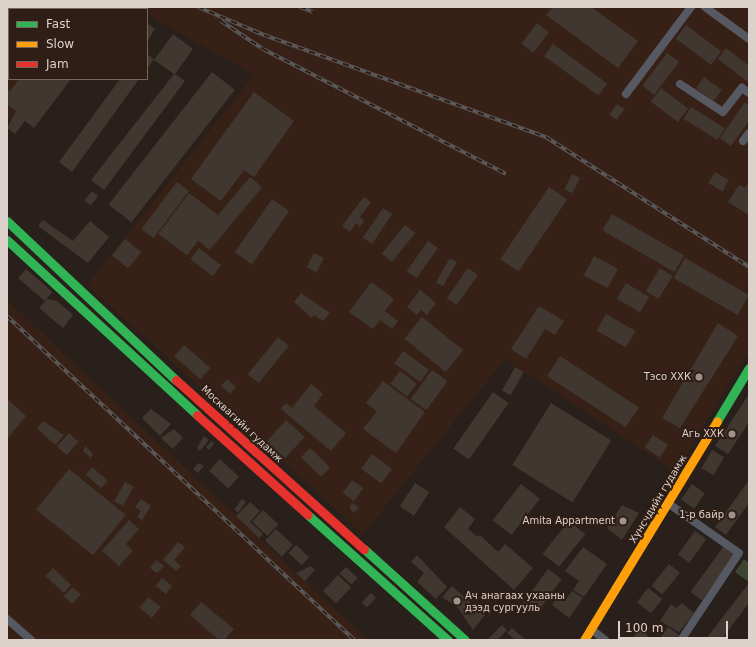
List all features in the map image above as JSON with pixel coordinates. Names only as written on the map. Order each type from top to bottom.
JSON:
[{"type":"main road","name":"Москвагийн гудамж","points":[[7,221],[159,365],[465,640]]},
{"type":"main road","points":[[7,240],[158,381],[448,640]]},
{"type":"main road","name":"Хүнсчдийн гудамж","points":[[584,640],[669,504],[749,368]]},
{"type":"street","points":[[626,94],[692,7]]},
{"type":"street","points":[[705,7],[749,39]]},
{"type":"street","points":[[680,84],[723,112],[742,88],[749,93]]},
{"type":"street","points":[[743,141],[749,133]]},
{"type":"street","points":[[669,504],[739,553],[681,640]]},
{"type":"street","points":[[7,619],[31,640]]},
{"type":"street","points":[[591,629],[605,640]]},
{"type":"shaded area","points":[[7,7],[101,7],[8,8],[8,80],[41,80],[7,122]]},
{"type":"shaded area","points":[[135,7],[749,7],[749,351],[676,472],[505,359],[363,534],[87,285],[254,75],[148,15],[148,8]]},
{"type":"shaded area","points":[[7,300],[357,630],[368,640],[7,640]]},
{"type":"green space","points":[[744,559],[749,563],[749,582],[735,572]]},
{"type":"building","points":[[119,7],[120,8],[104,8]]},
{"type":"building","points":[[553,7],[591,7],[638,41],[618,68],[546,15]]},
{"type":"building","points":[[537,23],[549,32],[533,53],[521,44]]},
{"type":"building","points":[[148,24],[155,29],[148,40]]},
{"type":"building","points":[[686,25],[721,51],[711,65],[676,39]]},
{"type":"building","points":[[173,34],[193,49],[175,74],[185,81],[104,190],[91,180],[174,74],[154,60]]},
{"type":"building","points":[[553,44],[607,83],[598,96],[544,56]]},
{"type":"building","points":[[726,48],[749,66],[749,83],[718,59]]},
{"type":"building","points":[[667,53],[679,62],[654,95],[642,86]]},
{"type":"building","points":[[148,55],[154,59],[148,68]]},
{"type":"building","points":[[212,72],[235,90],[131,222],[109,204]]},
{"type":"building","points":[[704,77],[722,90],[714,101],[696,88]]},
{"type":"building","points":[[18,80],[70,80],[34,128],[25,121],[15,134],[7,128],[16,111],[7,104],[7,88],[10,91]]},
{"type":"building","points":[[119,80],[138,80],[72,172],[59,162]]},
{"type":"building","points":[[661,88],[688,108],[678,122],[651,102]]},
{"type":"building","points":[[254,92],[294,121],[254,177],[244,170],[221,201],[191,179]]},
{"type":"building","points":[[745,102],[749,105],[749,121],[731,146],[720,138]]},
{"type":"building","points":[[617,104],[624,109],[617,120],[609,115]]},
{"type":"building","points":[[691,107],[725,128],[718,140],[684,119]]},
{"type":"building","points":[[715,172],[729,180],[722,191],[708,183]]},
{"type":"building","points":[[572,174],[580,178],[572,193],[564,189]]},
{"type":"building","points":[[250,177],[262,187],[210,250],[197,240]]},
{"type":"building","points":[[177,182],[189,191],[153,238],[141,229]]},
{"type":"building","points":[[749,182],[749,215],[728,202],[739,185],[745,188]]},
{"type":"building","points":[[549,187],[567,199],[519,271],[500,259]]},
{"type":"building","points":[[92,191],[98,196],[90,205],[84,200]]},
{"type":"building","points":[[189,193],[218,215],[187,255],[158,234]]},
{"type":"building","points":[[364,197],[371,202],[360,217],[364,221],[360,227],[356,223],[350,232],[342,226]]},
{"type":"building","points":[[272,199],[289,211],[252,264],[235,252]]},
{"type":"building","points":[[383,208],[392,214],[372,244],[363,238]]},
{"type":"building","points":[[612,214],[684,256],[674,272],[602,230]]},
{"type":"building","points":[[43,220],[73,241],[90,221],[109,237],[88,263],[38,226]]},
{"type":"building","points":[[405,225],[415,233],[392,262],[382,254]]},
{"type":"building","points":[[125,239],[141,252],[128,269],[112,255]]},
{"type":"building","points":[[428,241],[438,248],[417,278],[407,271]]},
{"type":"building","points":[[199,248],[221,265],[212,276],[190,259]]},
{"type":"building","points":[[314,253],[324,258],[317,272],[307,267]]},
{"type":"building","points":[[594,256],[618,269],[608,288],[584,275]]},
{"type":"building","points":[[450,258],[457,262],[443,286],[436,282]]},
{"type":"building","points":[[685,258],[749,295],[738,315],[674,278]]},
{"type":"building","points":[[468,268],[478,275],[457,305],[447,298]]},
{"type":"building","points":[[660,268],[673,276],[658,299],[646,291]]},
{"type":"building","points":[[26,269],[52,292],[45,301],[18,278]]},
{"type":"building","points":[[371,282],[394,299],[385,311],[398,321],[392,329],[380,320],[373,329],[349,312]]},
{"type":"building","points":[[626,283],[649,297],[640,312],[617,298]]},
{"type":"building","points":[[420,290],[436,303],[427,315],[421,310],[417,315],[407,307]]},
{"type":"building","points":[[301,293],[330,313],[323,321],[314,315],[312,318],[294,302]]},
{"type":"building","points":[[47,299],[57,301],[73,315],[63,328],[39,308]]},
{"type":"building","points":[[539,306],[564,321],[555,335],[545,329],[526,359],[511,349]]},
{"type":"building","points":[[606,314],[635,331],[626,347],[596,330]]},
{"type":"building","points":[[422,317],[463,350],[446,372],[404,339]]},
{"type":"building","name":"Тэсо ХХК","points":[[718,323],[738,336],[680,428],[662,418]]},
{"type":"building","points":[[278,337],[289,346],[259,383],[248,374]]},
{"type":"building","points":[[184,345],[210,368],[201,379],[174,356]]},
{"type":"building","points":[[403,351],[429,370],[420,382],[394,363]]},
{"type":"building","points":[[560,356],[639,407],[626,427],[547,376]]},
{"type":"building","points":[[515,367],[524,372],[511,395],[502,391]]},
{"type":"building","points":[[432,370],[447,381],[426,410],[411,399]]},
{"type":"building","points":[[400,371],[417,384],[407,396],[390,384]]},
{"type":"building","points":[[227,379],[236,387],[230,394],[221,386]]},
{"type":"building","points":[[383,381],[425,412],[396,453],[363,429],[377,411],[366,403]]},
{"type":"building","points":[[311,384],[323,394],[314,406],[346,433],[331,451],[281,409],[286,403],[292,408]]},
{"type":"building","points":[[493,392],[509,403],[469,459],[453,449]]},
{"type":"building","name":"Агь ХХК","points":[[749,394],[749,422],[728,454],[715,446]]},
{"type":"building","points":[[7,399],[26,416],[7,439]]},
{"type":"building","points":[[551,403],[611,441],[573,503],[512,465]]},
{"type":"building","points":[[151,409],[171,424],[160,436],[142,418]]},
{"type":"building","points":[[286,420],[305,437],[285,458],[267,442]]},
{"type":"building","points":[[43,421],[64,435],[55,445],[37,428]]},
{"type":"building","points":[[174,429],[183,438],[173,449],[161,438]]},
{"type":"building","points":[[69,433],[79,442],[67,455],[57,446]]},
{"type":"building","points":[[653,435],[668,445],[660,458],[645,447]]},
{"type":"building","points":[[204,436],[209,440],[200,451],[197,448]]},
{"type":"building","points":[[212,441],[214,444],[209,450],[206,447]]},
{"type":"building","points":[[85,446],[93,454],[91,458],[83,451]]},
{"type":"building","points":[[310,448],[330,467],[321,477],[301,457]]},
{"type":"building","points":[[712,450],[724,457],[714,475],[702,468]]},
{"type":"building","points":[[372,454],[392,469],[381,483],[361,468]]},
{"type":"building","points":[[220,459],[239,477],[228,488],[209,471]]},
{"type":"building","points":[[199,463],[204,466],[198,473],[193,469]]},
{"type":"building","points":[[92,467],[108,481],[101,488],[85,475]]},
{"type":"building","points":[[69,469],[126,515],[93,555],[36,509]]},
{"type":"building","points":[[352,480],[363,488],[354,501],[343,493]]},
{"type":"building","name":"1-р байр","points":[[749,480],[749,503],[726,535],[715,527]]},
{"type":"building","points":[[125,482],[134,487],[123,506],[114,501]]},
{"type":"building","points":[[415,483],[429,492],[414,516],[400,506]]},
{"type":"building","points":[[521,484],[540,499],[512,535],[493,520]]},
{"type":"building","points":[[692,484],[705,493],[694,509],[681,500]]},
{"type":"building","points":[[141,499],[151,506],[142,520],[137,517],[141,511],[135,507]]},
{"type":"building","points":[[242,499],[246,502],[238,512],[234,509]]},
{"type":"building","points":[[250,502],[260,511],[250,522],[263,534],[259,538],[236,516]]},
{"type":"building","points":[[352,503],[359,507],[354,513],[349,508]]},
{"type":"building","name":"Amita Appartment","points":[[622,505],[639,513],[622,540],[607,528]]},
{"type":"building","points":[[460,507],[475,519],[468,529],[478,537],[480,535],[498,552],[492,559],[505,544],[533,568],[514,590],[444,527]]},
{"type":"building","points":[[263,510],[278,524],[267,536],[252,522]]},
{"type":"building","points":[[129,520],[139,529],[126,544],[133,551],[119,566],[102,551]]},
{"type":"building","points":[[569,521],[585,534],[559,567],[543,554]]},
{"type":"building","points":[[276,529],[293,545],[282,556],[265,541]]},
{"type":"building","points":[[695,531],[706,539],[689,563],[678,554]]},
{"type":"building","points":[[178,542],[185,547],[174,560],[181,566],[176,571],[163,560]]},
{"type":"building","points":[[296,545],[309,557],[302,565],[288,553]]},
{"type":"building","points":[[724,546],[735,554],[702,600],[690,592]]},
{"type":"building","points":[[583,547],[607,564],[584,597],[573,590],[579,581],[565,571]]},
{"type":"building","points":[[417,555],[447,587],[436,599],[417,582],[424,573],[411,562]]},
{"type":"building","points":[[156,560],[164,566],[157,573],[150,568]]},
{"type":"building","points":[[669,564],[680,573],[662,595],[651,586]]},
{"type":"building","points":[[311,566],[315,570],[305,581],[296,573]]},
{"type":"building","points":[[346,567],[358,578],[352,584],[340,574]]},
{"type":"building","points":[[53,568],[71,585],[64,593],[45,576]]},
{"type":"building","points":[[548,569],[562,579],[537,613],[523,603]]},
{"type":"building","points":[[338,575],[351,587],[336,603],[323,591]]},
{"type":"building","points":[[162,578],[172,586],[166,594],[156,586]]},
{"type":"building","points":[[749,583],[749,603],[721,640],[705,640]]},
{"type":"building","points":[[452,586],[478,609],[481,605],[488,611],[473,630],[458,608],[442,597]]},
{"type":"building","points":[[73,587],[81,595],[72,604],[64,596]]},
{"type":"building","points":[[648,588],[662,599],[651,613],[637,602]]},
{"type":"building","points":[[572,591],[583,598],[569,618],[552,605],[559,594],[566,599]]},
{"type":"building","points":[[371,593],[376,598],[367,607],[362,602]]},
{"type":"building","points":[[148,597],[161,607],[152,618],[139,608]]},
{"type":"building","points":[[201,602],[234,629],[224,640],[219,640],[190,615]]},
{"type":"building","points":[[682,603],[694,613],[679,632],[660,621],[671,604],[676,608]]},
{"type":"building","points":[[502,625],[507,630],[497,640],[487,640]]},
{"type":"building","points":[[668,627],[679,635],[676,640],[659,640]]},
{"type":"building","points":[[512,628],[526,640],[515,640],[507,633]]},
{"type":"building","points":[[639,630],[645,631],[650,640],[631,640]]},
{"type":"railway","points":[[198,7],[264,35],[546,137],[749,267]]},
{"type":"railway","points":[[300,7],[313,12]]},
{"type":"railway","points":[[221,21],[263,49],[506,174]]},
{"type":"railway","points":[[7,316],[354,640]]},
{"type":"traffic: fast","points":[[7,221],[176,380]]},
{"type":"traffic: fast","points":[[7,240],[197,415]]},
{"type":"traffic: fast","points":[[717,421],[749,368]]},
{"type":"traffic: fast","points":[[308,515],[448,640]]},
{"type":"traffic: fast","points":[[364,549],[465,640]]},
{"type":"traffic: slow","points":[[584,640],[717,421]]},
{"type":"traffic: jam","points":[[176,380],[364,549]]},
{"type":"traffic: jam","points":[[197,415],[308,515]]},
{"type":"place","name":"Тэсо ХХК","points":[[699,377]]},
{"type":"place","name":"Агь ХХК","points":[[732,434]]},
{"type":"place","name":"1-р байр","points":[[732,515]]},
{"type":"place","name":"Amita Appartment","points":[[623,521]]},
{"type":"place","name":"Ач анагаах ухааны дээд сургууль","points":[[457,601]]}]
